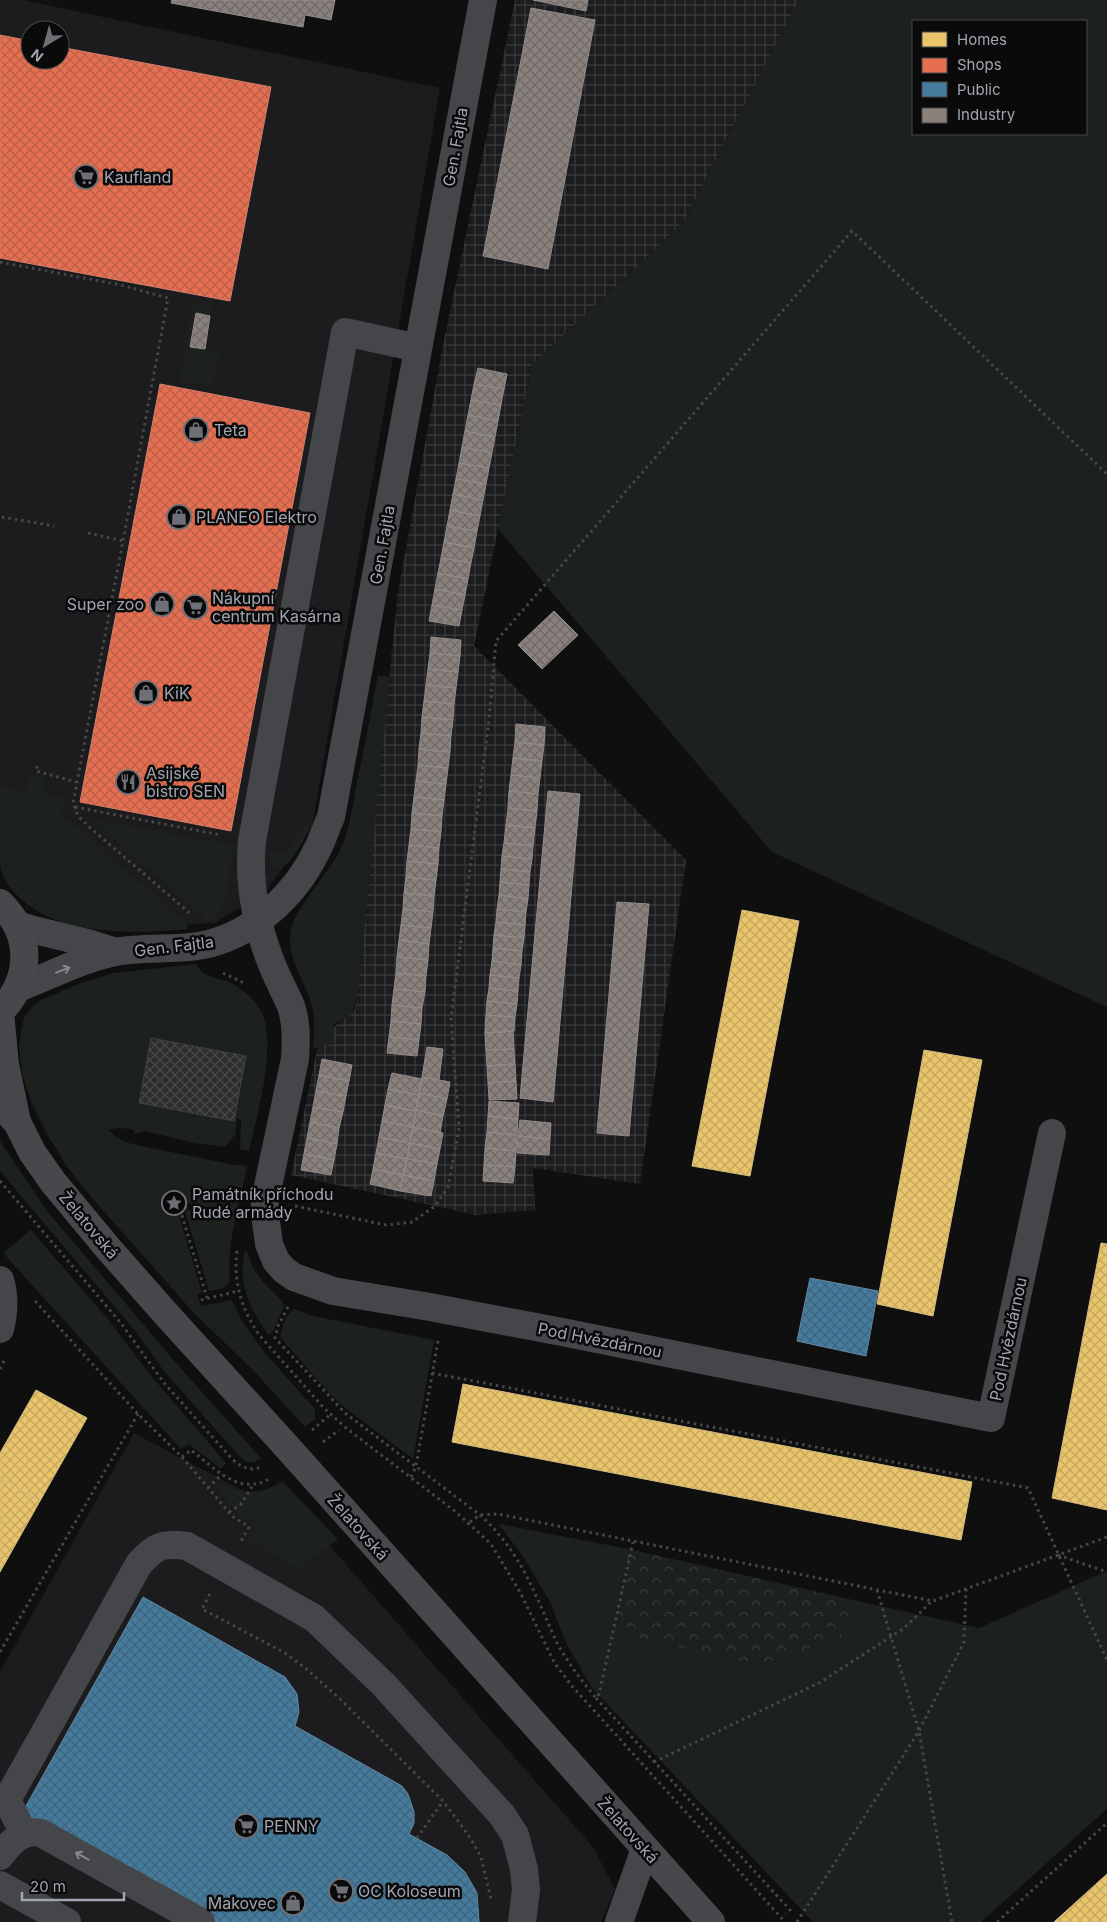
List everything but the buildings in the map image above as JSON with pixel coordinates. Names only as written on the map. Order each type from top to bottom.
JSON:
[{"type":"main road","name":"Želatovská","points":[[0,903],[17,925],[24,946],[25,956],[22,978],[18,988],[10,1002],[0,1012],[5,1065],[18,1124]]},
{"type":"main road","name":"Želatovská","points":[[0,1103],[18,1124],[32,1152],[53,1182],[102,1241],[711,1922]]},
{"type":"street","name":"Gen. Fajtla","points":[[18,988],[60,970],[116,952],[189,947],[217,942],[230,937],[257,921],[277,905],[301,875],[316,852],[331,817],[483,0]]},
{"type":"street","name":"Pod Hvězdárnou","points":[[418,348],[346,332],[252,841],[250,859],[251,885],[257,921],[276,978],[291,1006],[297,1039],[295,1059],[265,1200],[269,1244],[276,1261],[294,1277],[317,1286],[354,1295],[552,1330],[992,1418],[1052,1133]]},
{"type":"street","name":"Gen. Fajtla","points":[[17,925],[116,952]]},
{"type":"street","points":[[0,1280],[3,1295],[0,1329]]},
{"type":"street","points":[[24,1834],[8,1800],[139,1564],[152,1550],[168,1544],[187,1546],[314,1618],[383,1684],[502,1815],[515,1835],[524,1868],[526,1890],[522,1922]]},
{"type":"street","points":[[0,1856],[11,1843],[24,1834],[41,1832],[202,1922]]},
{"type":"street","points":[[619,1922],[645,1849]]},
{"type":"street","points":[[0,1885],[66,1922]]},
{"type":"path","points":[[265,1200],[386,1225],[412,1222],[435,1206],[448,1187],[459,1128],[451,1018],[489,719],[496,641],[852,232],[1107,474]]},
{"type":"path","points":[[0,262],[121,285],[168,298],[72,803],[78,816],[88,826],[194,917],[195,922]]},
{"type":"path","points":[[2,517],[54,526]]},
{"type":"path","points":[[88,532],[123,541]]},
{"type":"path","points":[[37,766],[36,772],[76,782]]},
{"type":"path","points":[[74,807],[225,835]]},
{"type":"path","points":[[216,971],[235,978],[246,985]]},
{"type":"path","points":[[0,1181],[120,1322],[165,1384],[233,1460],[247,1469],[254,1469],[266,1464]]},
{"type":"path","points":[[172,1212],[189,1206]]},
{"type":"path","points":[[180,1209],[207,1298]]},
{"type":"path","points":[[238,1247],[236,1263],[238,1291],[260,1336],[330,1414],[483,1535],[498,1553],[520,1592],[554,1662],[579,1696],[785,1922]]},
{"type":"path","points":[[201,1300],[238,1291]]},
{"type":"path","points":[[32,1298],[138,1414],[182,1457],[229,1512],[250,1527],[243,1538]]},
{"type":"path","points":[[291,1302],[278,1326],[275,1338],[352,1420],[480,1515],[495,1530],[516,1559],[536,1594],[559,1646],[576,1674],[790,1910],[786,1914]]},
{"type":"path","points":[[411,1477],[416,1466],[438,1337]]},
{"type":"path","points":[[432,1373],[1028,1488],[1107,1660]]},
{"type":"path","points":[[0,1652],[138,1414]]},
{"type":"path","points":[[309,1433],[330,1414]]},
{"type":"path","points":[[320,1444],[339,1430]]},
{"type":"path","points":[[182,1457],[191,1450],[222,1474],[238,1483],[253,1485],[263,1483],[277,1474]]},
{"type":"path","points":[[208,1488],[222,1474]]},
{"type":"path","points":[[229,1512],[241,1504],[253,1485]]},
{"type":"path","points":[[470,1523],[480,1515],[498,1514],[933,1601]]},
{"type":"path","points":[[654,1762],[819,1683],[903,1629],[933,1601],[1107,1537]]},
{"type":"path","points":[[596,1698],[599,1694],[632,1542]]},
{"type":"path","points":[[1058,1555],[1107,1572]]},
{"type":"path","points":[[226,1567],[202,1609],[285,1653],[304,1666],[443,1801],[469,1836],[481,1857],[491,1896],[490,1905]]},
{"type":"path","points":[[797,1922],[919,1731],[964,1642],[966,1589]]},
{"type":"path","points":[[877,1590],[919,1731],[952,1922]]},
{"type":"path","points":[[417,1838],[443,1801]]},
{"type":"path","points":[[997,1922],[1107,1824]]},
{"type":"shaded area","points":[[0,0],[23,0],[440,88],[312,827],[267,890],[215,923],[120,929],[20,898],[7,883],[0,865]]},
{"type":"shaded area","points":[[515,0],[799,0],[683,223],[532,365],[474,646],[686,860],[640,1184],[533,1168],[535,1210],[476,1215],[291,1175],[319,1040],[355,1009],[398,592],[443,345]]},
{"type":"shaded area","points":[[134,1433],[315,1529],[593,1847],[615,1889],[601,1922],[0,1922],[0,1672]]},
{"type":"green space","points":[[799,0],[1107,0],[1107,1007],[772,852],[498,529],[532,365],[683,223]]},
{"type":"green space","points":[[194,301],[212,304],[210,316],[196,314],[190,346],[219,352],[212,387],[179,381]]},
{"type":"green space","points":[[378,675],[390,677],[358,993],[351,1015],[334,1024],[333,1044],[313,1048],[314,1028],[312,1009],[309,996],[293,958],[290,934],[298,913],[336,857],[345,839],[351,817]]},
{"type":"green space","points":[[29,775],[45,779],[43,793],[64,799],[61,814],[187,923],[188,929],[143,932],[96,929],[73,925],[51,918],[32,907],[15,893],[6,882],[1,870],[0,786],[25,791]]},
{"type":"green space","points":[[313,814],[306,836],[292,858],[281,868],[274,867],[269,860],[270,851],[286,853]]},
{"type":"green space","points":[[90,819],[233,845],[227,890],[219,912],[213,919],[205,922],[201,914]]},
{"type":"green space","points":[[196,964],[199,969],[209,976],[233,984],[242,990],[256,1003],[263,1015],[266,1029],[266,1064],[264,1083],[249,1151],[240,1149],[241,1120],[237,1118],[235,1135],[225,1147],[194,1143],[145,1131],[135,1134],[133,1129],[119,1128],[109,1130],[123,1141],[131,1144],[247,1166],[232,1239],[229,1268],[230,1282],[224,1288],[209,1291],[185,1211],[192,1209],[191,1203],[170,1210],[171,1216],[179,1215],[202,1293],[197,1294],[201,1306],[232,1300],[242,1321],[264,1352],[315,1409],[315,1419],[305,1427],[253,1370],[194,1313],[92,1198],[68,1168],[48,1136],[32,1104],[22,1074],[19,1047],[24,1018],[32,1007],[41,1000],[81,983],[114,973]],"holes":[[[151,1038],[246,1056],[233,1121],[139,1103]]]},
{"type":"green space","points":[[0,1141],[47,1211],[177,1364],[261,1458],[250,1463],[240,1457],[164,1371],[136,1332],[0,1171]]},
{"type":"green space","points":[[31,1230],[107,1318],[152,1377],[226,1463],[221,1469],[189,1444],[181,1449],[3,1253]]},
{"type":"green space","points":[[247,1251],[253,1268],[264,1283],[283,1302],[284,1307],[272,1333],[268,1335],[251,1305],[244,1286],[244,1252]]},
{"type":"green space","points":[[295,1309],[309,1315],[434,1340],[413,1459],[344,1407],[328,1392],[280,1337],[286,1318]]},
{"type":"green space","points":[[282,1481],[338,1539],[299,1569],[248,1539],[256,1526],[236,1511],[217,1488],[223,1483],[238,1490],[253,1492],[268,1489]]},
{"type":"green space","points":[[499,1524],[629,1549],[612,1631],[841,1638],[853,1600],[979,1628],[1107,1571],[1107,1809],[981,1922],[813,1922],[592,1688],[567,1645],[550,1602],[524,1558]]},
{"type":"green space","points":[[629,1549],[853,1600],[841,1638],[758,1665],[612,1632]]},
{"type":"place","name":"Kaufland","points":[[86,177]]},
{"type":"place","name":"Teta","points":[[196,430]]},
{"type":"place","name":"PLANEO Elektro","points":[[179,517]]},
{"type":"place","name":"Super zoo","points":[[162,604]]},
{"type":"place","name":"Nákupní centrum Kasárna","points":[[195,607]]},
{"type":"place","name":"KiK","points":[[146,693]]},
{"type":"place","name":"Asijské bistro SEN","points":[[128,782]]},
{"type":"place","name":"Památník příchodu Rudé armády","points":[[174,1203]]},
{"type":"place","name":"PENNY","points":[[246,1826]]},
{"type":"place","name":"OC Koloseum","points":[[341,1891]]},
{"type":"place","name":"Makovec","points":[[293,1903]]}]
